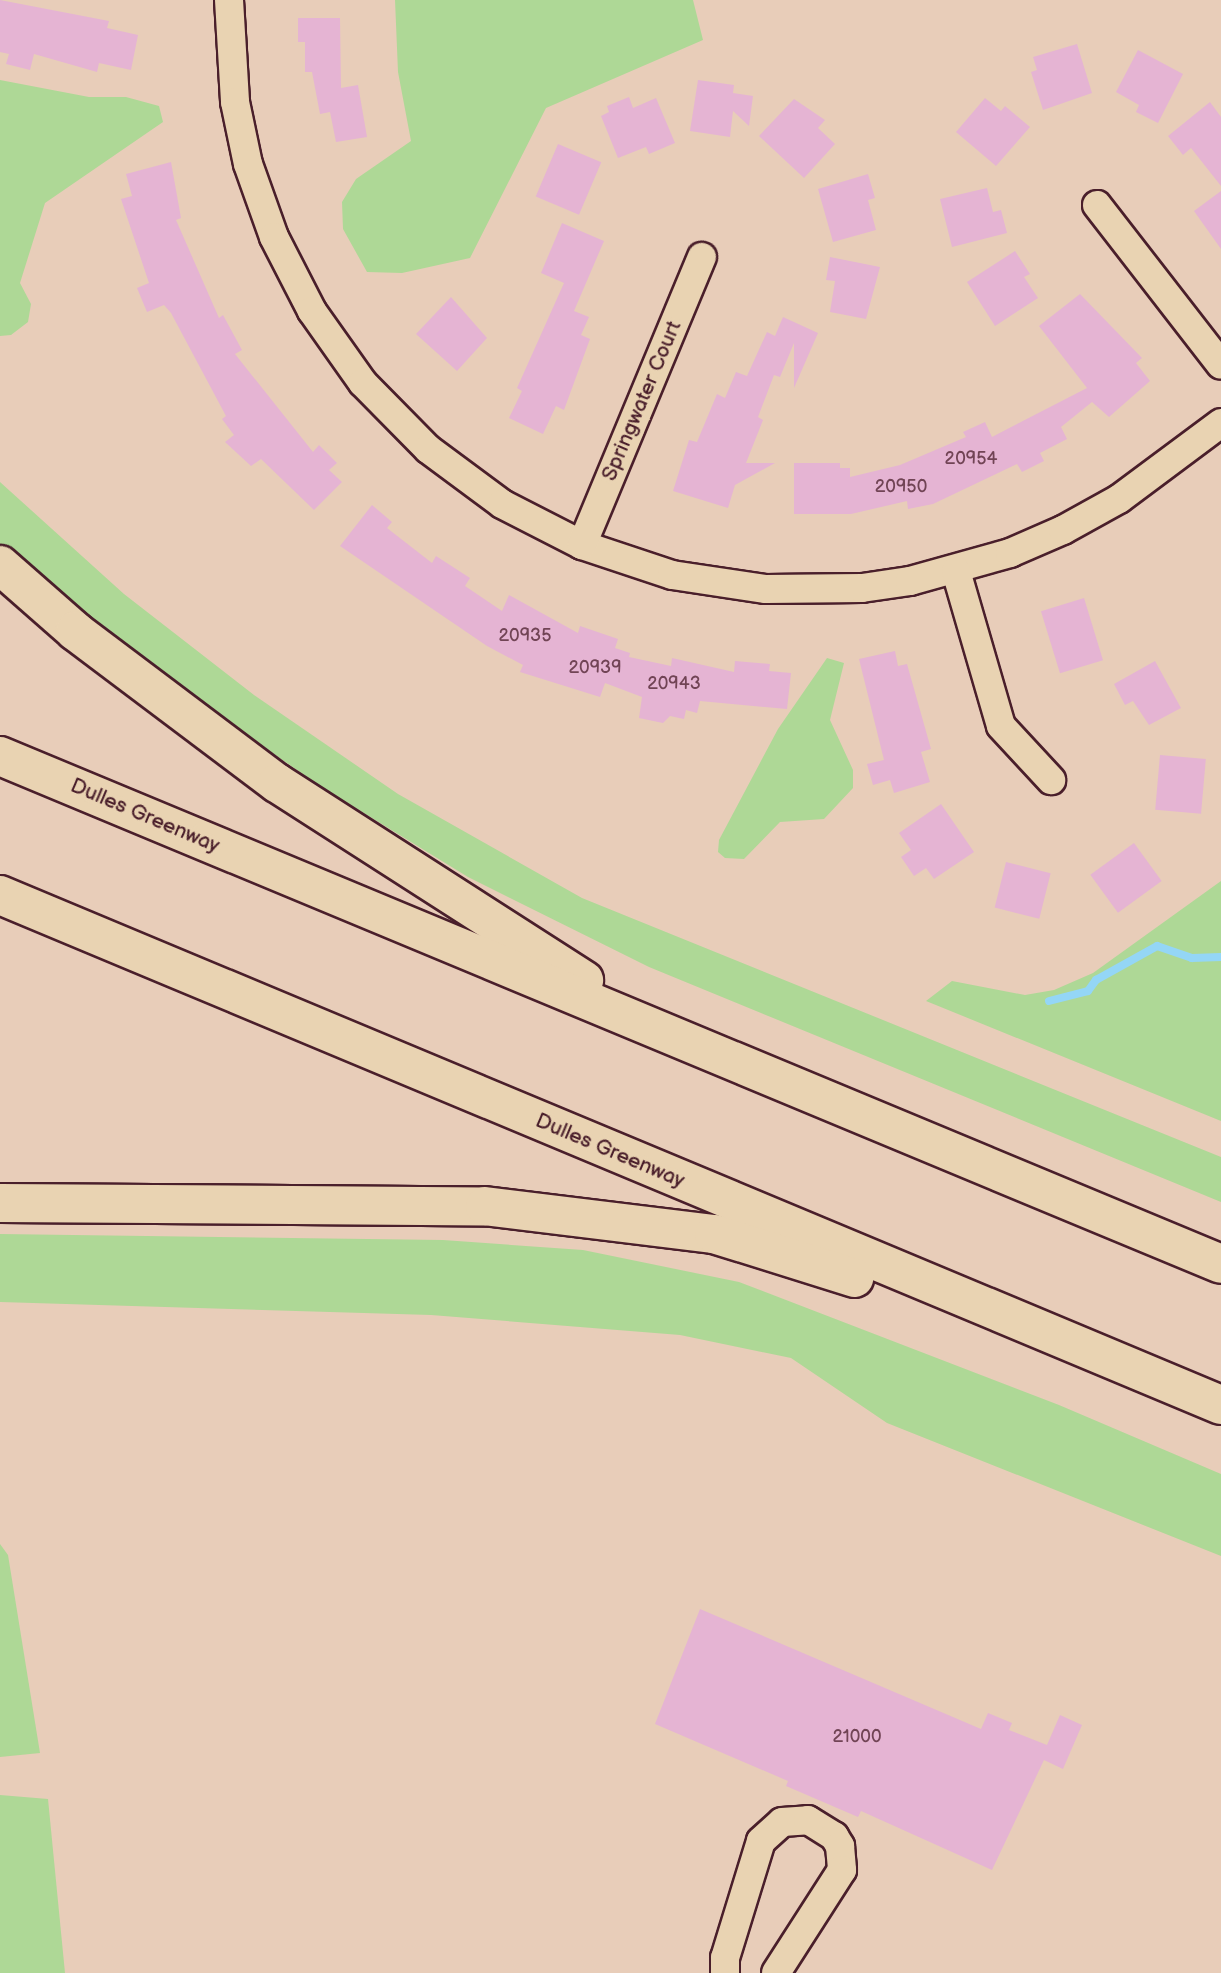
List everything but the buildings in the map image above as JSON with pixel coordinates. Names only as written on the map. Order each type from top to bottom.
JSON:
[{"type":"highway","points":[[0,565],[97,648],[277,783],[662,1031]]},
{"type":"highway","name":"Dulles Greenway","points":[[0,756],[1221,1264]]},
{"type":"highway","name":"Dulles Greenway","points":[[0,895],[115,946],[1221,1407]]},
{"type":"highway","points":[[0,922],[115,946]]},
{"type":"highway","points":[[0,1203],[485,1206],[713,1234],[826,1267],[1221,1407]]},
{"type":"street","points":[[229,0],[235,102],[248,164],[278,246],[323,329],[363,383],[428,449],[502,504],[582,545],[672,575],[766,589],[862,588],[956,571],[1063,530],[1119,499],[1221,422]]},
{"type":"street","points":[[1097,205],[1221,365]]},
{"type":"street","name":"Springwater Court","points":[[582,545],[702,257]]},
{"type":"street","points":[[956,571],[1001,726],[1051,780]]},
{"type":"street","points":[[725,1973],[725,1958],[761,1841],[782,1822],[808,1820],[834,1836],[841,1846],[842,1870],[776,1973]]},
{"type":"green space","points":[[395,0],[693,0],[703,40],[546,108],[470,258],[402,273],[367,272],[343,229],[342,202],[356,179],[411,141],[398,72]]},
{"type":"green space","points":[[0,80],[89,97],[126,97],[159,106],[163,122],[45,203],[20,283],[31,304],[28,322],[11,335],[0,336]]},
{"type":"green space","points":[[0,482],[124,594],[254,695],[398,794],[582,898],[1221,1157],[1221,1202],[649,967],[468,877],[323,788],[151,669],[0,544]]},
{"type":"green space","points":[[827,658],[844,663],[830,720],[853,770],[853,788],[824,819],[780,822],[744,859],[725,858],[718,852],[719,840],[778,729]]},
{"type":"green space","points":[[1221,881],[1221,1121],[926,1001],[952,981],[1025,995],[1054,990],[1093,973]]},
{"type":"green space","points":[[0,1234],[443,1240],[583,1250],[739,1282],[1059,1405],[1221,1474],[1221,1556],[887,1423],[791,1358],[680,1335],[431,1315],[0,1302]]},
{"type":"green space","points":[[0,1544],[8,1555],[40,1753],[0,1757]]},
{"type":"green space","points":[[0,1795],[48,1799],[65,1973],[0,1973]]},
{"type":"waterway","points":[[1049,1001],[1088,991],[1096,980],[1157,946],[1192,958],[1221,957]]}]
